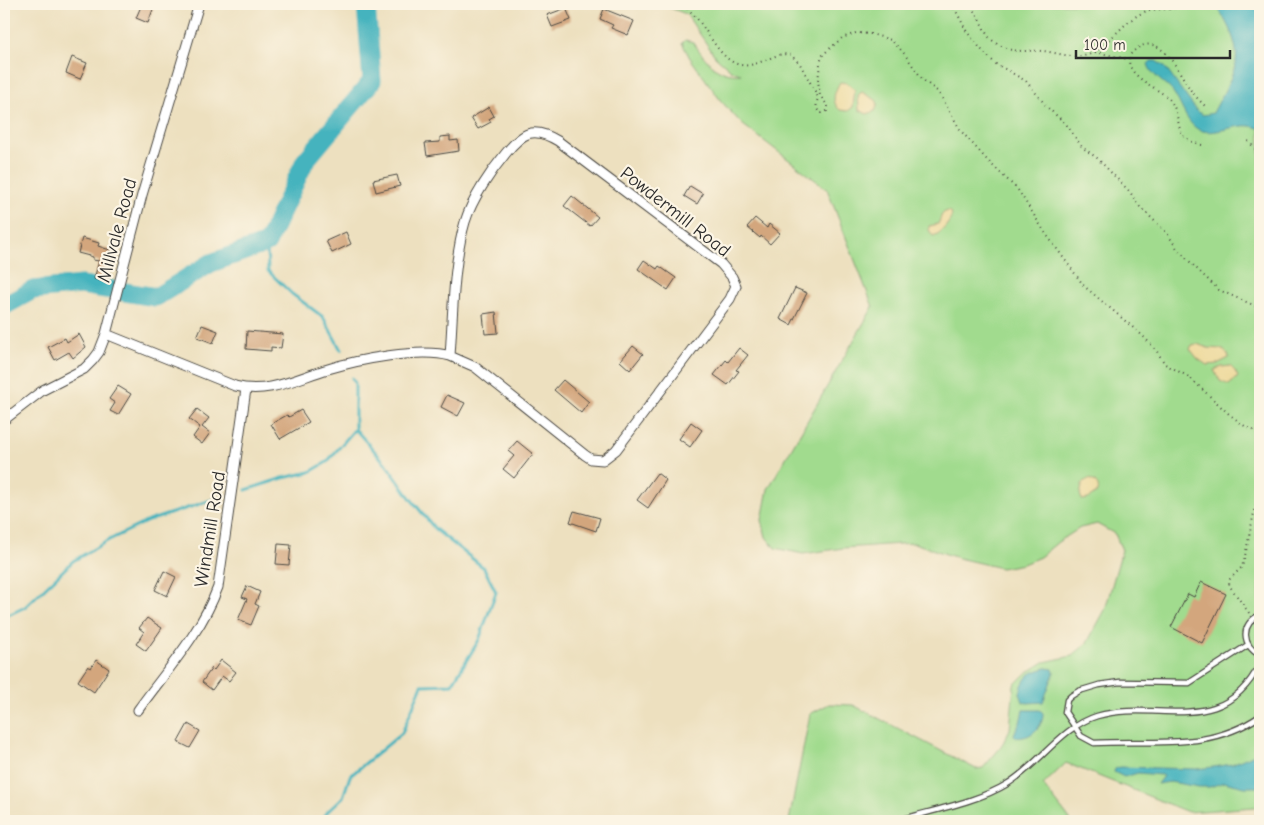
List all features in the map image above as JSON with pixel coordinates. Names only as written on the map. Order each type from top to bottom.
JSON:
[{"type":"street","name":"Millvale Road","points":[[4,420],[43,390],[84,369],[99,352],[106,334],[142,195],[199,4]]},
{"type":"street","name":"Powdermill Road","points":[[106,334],[246,389],[268,388],[368,358],[410,354],[443,354],[474,367],[584,455],[592,459],[603,460],[616,450],[637,423],[730,298],[736,286],[732,277],[721,264],[558,141],[538,132],[531,132],[518,139],[503,157],[474,201],[465,222],[457,268],[450,356]]},
{"type":"street","name":"Windmill Road","points":[[138,710],[195,632],[213,601],[218,587],[246,389]]},
{"type":"lane","points":[[1260,615],[1248,625],[1246,633],[1248,645],[1254,652],[1260,655]]},
{"type":"lane","points":[[1248,645],[1188,682],[1120,682],[1099,685],[1077,692],[1069,698],[1065,706],[1066,715],[1074,728],[1086,740],[1094,743],[1197,741],[1226,734],[1260,716]]},
{"type":"lane","points":[[896,821],[979,797],[999,789],[1016,778],[1074,728],[1090,718],[1128,712],[1192,712],[1213,708],[1242,690],[1251,680],[1260,664]]},
{"type":"path","points":[[678,4],[691,10],[715,46],[734,62],[741,65],[749,65],[783,54],[796,59],[816,93],[818,98],[817,109],[822,113],[827,111],[828,106],[821,100],[819,94],[818,72],[822,56],[842,38],[856,33],[871,34],[891,40],[898,46],[923,80],[942,98],[961,131],[1018,190],[1051,242],[1084,286],[1143,336],[1166,364],[1189,377],[1246,427],[1260,433]]},
{"type":"path","points":[[951,4],[984,54],[996,64],[1026,81],[1048,108],[1066,124],[1082,146],[1104,165],[1146,213],[1167,233],[1178,250],[1202,274],[1219,290],[1260,308]]},
{"type":"path","points":[[956,11],[960,5],[970,7],[978,15],[985,30],[994,41],[1015,50],[1041,50],[1069,56],[1087,56],[1095,52],[1118,30],[1141,14],[1156,9],[1175,9],[1184,4]]},
{"type":"path","points":[[1128,60],[1133,52],[1142,46],[1153,45],[1160,48],[1172,60],[1191,90],[1205,106]]},
{"type":"path","points":[[1095,52],[1128,60]]},
{"type":"path","points":[[1128,60],[1138,77],[1167,97],[1173,104],[1183,136],[1194,143],[1202,145]]},
{"type":"path","points":[[1248,141],[1260,154]]},
{"type":"path","points":[[1253,619],[1229,585],[1230,579],[1242,567],[1246,556],[1260,484]]},
{"type":"green space","points":[[660,4],[1260,4],[1260,805],[1255,807],[1188,812],[1066,763],[1043,785],[1071,821],[789,821],[810,714],[829,704],[853,705],[976,769],[983,768],[1001,747],[1010,729],[1014,685],[1025,674],[1044,662],[1072,656],[1087,643],[1105,610],[1122,550],[1115,534],[1097,524],[1080,528],[1058,542],[1040,557],[1023,564],[1001,568],[958,558],[914,543],[843,548],[803,554],[775,548],[766,537],[762,520],[768,489],[873,307],[827,189],[742,124],[721,101],[690,58],[682,43],[685,40],[693,42],[702,55],[718,70],[725,73],[741,74],[732,71],[715,56],[686,14]]},
{"type":"sand","points":[[840,82],[847,83],[855,90],[853,107],[848,111],[840,110],[834,100],[835,92]]},
{"type":"sand","points":[[862,92],[876,100],[878,104],[875,111],[867,114],[859,110],[858,95]]},
{"type":"sand","points":[[949,211],[952,213],[952,216],[948,223],[943,230],[933,236],[929,226],[938,224],[942,214]]},
{"type":"sand","points":[[1197,344],[1208,348],[1222,349],[1228,354],[1229,358],[1217,364],[1207,365],[1198,359],[1190,349],[1192,345]]},
{"type":"sand","points":[[1230,366],[1238,377],[1229,385],[1220,381],[1214,370]]},
{"type":"sand","points":[[1089,479],[1096,484],[1098,492],[1088,499],[1082,500],[1080,494],[1083,482]]},
{"type":"water","points":[[1216,4],[1257,4],[1260,9],[1260,129],[1244,126],[1211,132],[1196,128],[1189,121],[1170,88],[1155,75],[1148,64],[1151,61],[1156,61],[1164,66],[1196,110],[1203,115],[1213,113],[1231,78],[1236,58],[1232,34]]},
{"type":"water","points":[[1046,668],[1053,669],[1054,673],[1043,702],[1023,702],[1020,693],[1028,676]]},
{"type":"water","points":[[1023,710],[1040,710],[1043,713],[1043,718],[1035,731],[1025,736],[1015,737],[1014,734],[1020,723]]},
{"type":"water","points":[[1260,753],[1259,787],[1245,787],[1224,782],[1210,787],[1170,782],[1157,784],[1163,776],[1138,773],[1124,777],[1114,772],[1115,769],[1120,767],[1196,769],[1214,767],[1232,764]]},
{"type":"building","points":[[142,4],[155,4],[148,23],[136,18]]},
{"type":"building","points":[[566,8],[571,20],[552,27],[547,15]]},
{"type":"building","points":[[604,9],[634,21],[628,35],[611,28],[613,25],[600,19]]},
{"type":"building","points":[[72,57],[87,63],[80,79],[66,73]]},
{"type":"building","points":[[489,107],[494,116],[489,119],[491,122],[478,129],[471,118]]},
{"type":"building","points":[[450,136],[450,141],[458,140],[459,151],[427,156],[425,143],[440,142],[440,137]]},
{"type":"building","points":[[397,175],[400,186],[376,192],[373,180]]},
{"type":"building","points":[[690,186],[703,194],[697,204],[684,196]]},
{"type":"building","points":[[572,196],[598,217],[590,226],[564,206]]},
{"type":"building","points":[[755,218],[767,228],[769,224],[780,233],[770,244],[747,227]]},
{"type":"building","points":[[346,232],[351,244],[332,253],[326,241]]},
{"type":"building","points":[[82,238],[99,243],[98,246],[113,251],[107,283],[94,279],[99,261],[93,260],[93,257],[78,253]]},
{"type":"building","points":[[644,260],[657,269],[659,266],[676,278],[668,290],[638,269]]},
{"type":"building","points":[[795,288],[807,293],[791,325],[780,319]]},
{"type":"building","points":[[496,312],[498,333],[485,334],[483,314]]},
{"type":"building","points":[[202,325],[218,331],[213,343],[197,337]]},
{"type":"building","points":[[247,331],[283,334],[281,348],[271,347],[271,351],[246,349]]},
{"type":"building","points":[[79,334],[86,347],[73,358],[69,352],[55,360],[48,347],[65,338],[67,342]]},
{"type":"building","points":[[633,346],[643,354],[630,370],[620,361]]},
{"type":"building","points":[[739,348],[748,355],[736,370],[739,371],[728,385],[714,375]]},
{"type":"building","points":[[563,380],[589,402],[581,413],[554,390]]},
{"type":"building","points":[[118,386],[131,394],[118,415],[110,411],[115,403],[109,399]]},
{"type":"building","points":[[447,395],[465,403],[458,416],[441,407]]},
{"type":"building","points":[[197,409],[209,418],[202,427],[210,433],[202,444],[193,437],[200,427],[189,419]]},
{"type":"building","points":[[301,410],[309,422],[280,439],[271,424]]},
{"type":"building","points":[[691,422],[702,430],[690,447],[679,439]]},
{"type":"building","points":[[517,441],[533,454],[514,478],[503,469],[514,456],[508,451]]},
{"type":"building","points":[[657,473],[666,480],[648,508],[637,500]]},
{"type":"building","points":[[574,511],[600,518],[596,531],[570,522]]},
{"type":"building","points":[[278,544],[291,545],[289,565],[276,564]]},
{"type":"building","points":[[164,571],[176,577],[167,596],[155,590]]},
{"type":"building","points":[[1201,582],[1226,594],[1202,643],[1171,627],[1188,594],[1194,597]]},
{"type":"building","points":[[247,586],[260,592],[255,604],[259,606],[251,625],[238,620],[247,599],[242,597]]},
{"type":"building","points":[[147,618],[162,628],[146,651],[136,644],[144,632],[139,628]]},
{"type":"building","points":[[96,660],[109,669],[94,692],[78,681],[88,666],[91,668]]},
{"type":"building","points":[[221,660],[236,672],[229,681],[222,676],[212,690],[202,682],[212,668],[214,670]]},
{"type":"building","points":[[188,724],[200,731],[190,748],[178,742]]},
{"type":"waterway","points":[[4,306],[33,290],[81,285],[156,297],[211,263],[267,243],[305,161],[372,81],[366,4]]},
{"type":"waterway","points":[[267,243],[268,271],[292,294],[323,317],[341,350]]},
{"type":"waterway","points":[[324,821],[325,814],[343,797],[350,776],[402,733],[422,685],[452,684],[479,640],[496,592],[484,568],[435,529],[386,464],[355,429],[355,383],[352,378]]},
{"type":"waterway","points":[[246,490],[283,478],[310,472],[327,462],[355,429]]},
{"type":"waterway","points":[[4,617],[25,607],[73,561],[109,540],[148,521],[218,498]]}]
